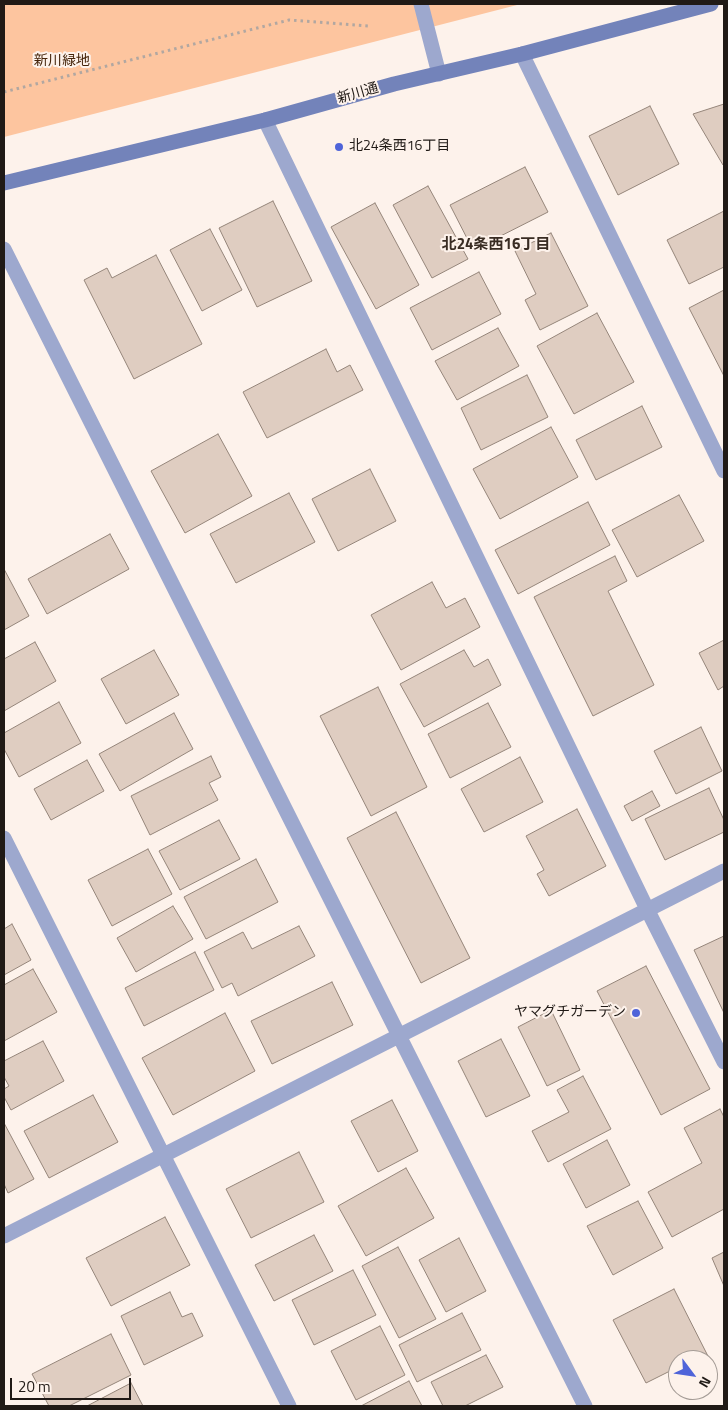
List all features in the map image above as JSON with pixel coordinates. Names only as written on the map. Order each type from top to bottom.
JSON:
[{"type":"street","points":[[421,4],[439,74]]},
{"type":"street","name":"新川通","points":[[4,182],[265,120],[394,84],[522,54],[711,4]]},
{"type":"street","points":[[522,54],[724,471]]},
{"type":"street","points":[[265,120],[647,909],[724,1062]]},
{"type":"street","points":[[4,249],[400,1034],[585,1406]]},
{"type":"street","points":[[4,838],[289,1406]]},
{"type":"street","points":[[4,1236],[724,871]]},
{"type":"path","points":[[4,92],[289,20],[369,26]]},
{"type":"green space","name":"新川緑地","points":[[4,4],[521,4],[4,137]]},
{"type":"building","points":[[724,104],[724,165],[723,165],[693,114]]},
{"type":"building","points":[[650,106],[679,164],[618,195],[589,136]]},
{"type":"building","points":[[525,167],[548,212],[473,250],[450,205]]},
{"type":"building","points":[[428,186],[468,259],[432,278],[393,205]]},
{"type":"building","points":[[273,201],[312,281],[257,307],[219,228]]},
{"type":"building","points":[[375,203],[419,285],[376,309],[331,227]]},
{"type":"building","points":[[724,211],[724,267],[689,284],[667,240]]},
{"type":"building","points":[[210,229],[242,290],[202,311],[170,250]]},
{"type":"building","points":[[551,233],[588,306],[540,330],[525,300],[536,294],[515,251]]},
{"type":"building","points":[[156,255],[202,344],[134,379],[84,280],[107,268],[112,278]]},
{"type":"building","points":[[479,272],[501,314],[432,350],[410,308]]},
{"type":"building","points":[[724,290],[724,376],[689,308]]},
{"type":"building","points":[[597,313],[634,382],[574,414],[537,346]]},
{"type":"building","points":[[498,328],[519,366],[457,400],[435,361]]},
{"type":"building","points":[[326,349],[337,372],[350,365],[363,390],[267,438],[243,392]]},
{"type":"building","points":[[527,375],[548,417],[481,450],[461,408]]},
{"type":"building","points":[[642,406],[662,447],[596,480],[576,440]]},
{"type":"building","points":[[551,427],[578,477],[500,519],[473,469]]},
{"type":"building","points":[[218,434],[252,496],[185,533],[151,471]]},
{"type":"building","points":[[370,469],[396,521],[338,551],[312,499]]},
{"type":"building","points":[[289,493],[315,542],[236,583],[210,534]]},
{"type":"building","points":[[679,495],[704,541],[637,577],[612,530]]},
{"type":"building","points":[[588,502],[610,545],[518,594],[495,550]]},
{"type":"building","points":[[110,534],[129,569],[47,614],[28,579]]},
{"type":"building","points":[[615,556],[627,581],[608,591],[654,685],[593,716],[534,597]]},
{"type":"building","points":[[4,569],[29,616],[4,630]]},
{"type":"building","points":[[432,582],[446,608],[465,598],[480,627],[401,670],[371,615]]},
{"type":"building","points":[[724,640],[724,686],[718,690],[699,653]]},
{"type":"building","points":[[35,642],[56,681],[4,711],[4,659]]},
{"type":"building","points":[[154,650],[179,695],[126,724],[101,679]]},
{"type":"building","points":[[464,650],[474,667],[488,659],[501,685],[424,727],[400,684]]},
{"type":"building","points":[[378,687],[427,787],[371,816],[320,716]]},
{"type":"building","points":[[59,702],[81,743],[19,777],[4,749],[4,733]]},
{"type":"building","points":[[488,703],[511,747],[450,778],[428,734]]},
{"type":"building","points":[[174,713],[193,749],[120,791],[99,754]]},
{"type":"building","points":[[701,727],[722,771],[676,794],[654,751]]},
{"type":"building","points":[[211,756],[221,777],[209,783],[218,800],[150,835],[131,796]]},
{"type":"building","points":[[520,757],[543,802],[484,832],[461,789]]},
{"type":"building","points":[[87,760],[104,791],[51,820],[34,789]]},
{"type":"building","points":[[709,788],[724,820],[724,832],[665,860],[645,819]]},
{"type":"building","points":[[652,791],[660,806],[632,821],[624,806]]},
{"type":"building","points":[[577,809],[606,866],[549,896],[537,874],[544,870],[526,836]]},
{"type":"building","points":[[396,812],[470,958],[421,983],[347,838]]},
{"type":"building","points":[[219,820],[240,859],[180,890],[159,851]]},
{"type":"building","points":[[148,849],[172,894],[112,926],[88,880]]},
{"type":"building","points":[[256,859],[278,902],[206,939],[184,897]]},
{"type":"building","points":[[173,906],[193,939],[136,972],[117,938]]},
{"type":"building","points":[[12,924],[31,960],[4,975],[4,929]]},
{"type":"building","points":[[299,926],[315,956],[238,996],[232,983],[222,988],[204,952],[243,932],[252,949]]},
{"type":"building","points":[[724,936],[724,1013],[694,950]]},
{"type":"building","points":[[195,952],[214,990],[144,1026],[125,988]]},
{"type":"building","points":[[646,966],[710,1089],[661,1115],[597,991]]},
{"type":"building","points":[[33,969],[57,1012],[4,1041],[4,985]]},
{"type":"building","points":[[332,982],[353,1025],[272,1064],[251,1021]]},
{"type":"building","points":[[551,1010],[580,1070],[547,1086],[518,1027]]},
{"type":"building","points":[[225,1013],[255,1071],[173,1115],[142,1058]]},
{"type":"building","points":[[501,1039],[530,1096],[486,1117],[458,1061]]},
{"type":"building","points":[[43,1041],[64,1081],[11,1110],[4,1097],[4,1089],[9,1086],[4,1077],[4,1061]]},
{"type":"building","points":[[583,1076],[611,1129],[548,1162],[532,1131],[569,1112],[557,1090]]},
{"type":"building","points":[[93,1095],[118,1142],[49,1178],[24,1131]]},
{"type":"building","points":[[392,1100],[418,1151],[378,1172],[351,1121]]},
{"type":"building","points":[[720,1109],[724,1117],[724,1209],[672,1237],[648,1192],[702,1163],[684,1128]]},
{"type":"building","points":[[4,1123],[34,1179],[8,1193],[4,1184]]},
{"type":"building","points":[[607,1140],[630,1185],[586,1208],[563,1164]]},
{"type":"building","points":[[299,1152],[324,1202],[251,1238],[226,1189]]},
{"type":"building","points":[[406,1168],[434,1218],[366,1256],[338,1206]]},
{"type":"building","points":[[638,1201],[663,1248],[613,1275],[587,1226]]},
{"type":"building","points":[[165,1217],[190,1265],[111,1306],[86,1258]]},
{"type":"building","points":[[314,1235],[333,1271],[274,1301],[255,1265]]},
{"type":"building","points":[[459,1238],[486,1291],[446,1312],[419,1260]]},
{"type":"building","points":[[398,1247],[436,1319],[399,1338],[362,1266]]},
{"type":"building","points":[[724,1252],[724,1286],[712,1258]]},
{"type":"building","points":[[353,1270],[376,1315],[314,1345],[292,1300]]},
{"type":"building","points":[[674,1289],[705,1350],[668,1350],[668,1372],[646,1383],[613,1320]]},
{"type":"building","points":[[170,1292],[182,1317],[192,1313],[203,1336],[144,1365],[121,1316]]},
{"type":"building","points":[[462,1313],[481,1350],[417,1382],[399,1345]]},
{"type":"building","points":[[380,1326],[405,1375],[356,1400],[331,1351]]},
{"type":"building","points":[[111,1334],[131,1375],[69,1406],[49,1406],[32,1374]]},
{"type":"building","points":[[486,1355],[503,1387],[465,1406],[443,1406],[431,1382]]},
{"type":"building","points":[[409,1381],[422,1406],[361,1406]]},
{"type":"building","points":[[131,1383],[143,1406],[87,1406]]},
{"type":"place","name":"北24条西16丁目","points":[[339,147]]},
{"type":"place","name":"ヤマグチガーデン","points":[[636,1013]]},
{"type":"district","name":"北24条西16丁目","points":[[496,245]]}]
